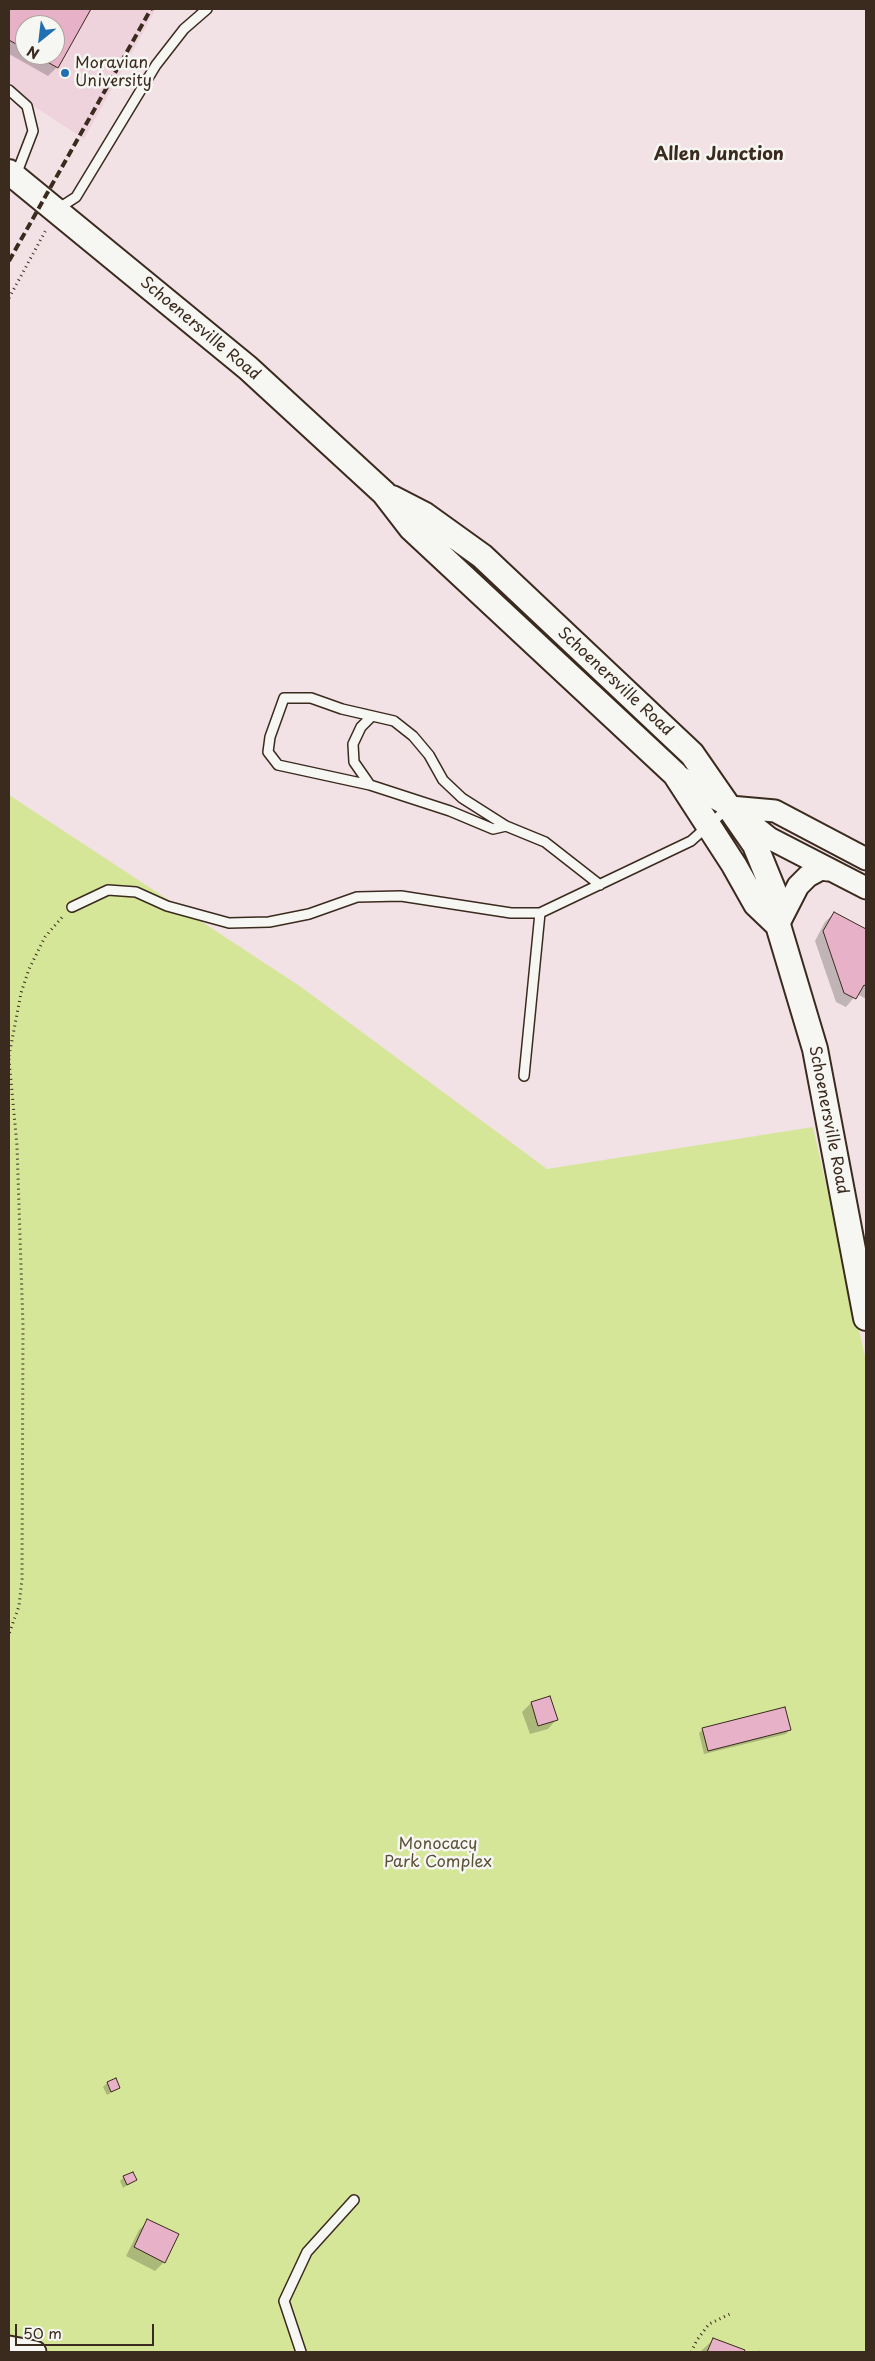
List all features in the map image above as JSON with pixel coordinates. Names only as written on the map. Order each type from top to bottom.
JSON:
[{"type":"main road","name":"Schoenersville Road","points":[[12,175],[248,368],[384,493],[411,528],[675,774],[734,865],[756,904],[778,925]]},
{"type":"main road","name":"Schoenersville Road","points":[[384,493],[425,515],[482,556],[692,754],[755,845],[777,899],[778,925],[816,1057],[865,1305]]},
{"type":"street","points":[[675,774],[730,807],[769,838],[866,888]]},
{"type":"street","points":[[730,807],[776,811],[866,859]]},
{"type":"street","points":[[778,925],[798,886],[808,876],[821,869],[828,870]]},
{"type":"street","points":[[9,2347],[35,2352]]},
{"type":"lane","points":[[56,211],[76,197],[156,65],[184,29],[207,9]]},
{"type":"lane","points":[[9,90],[27,106],[33,131],[12,175]]},
{"type":"lane","points":[[506,826],[493,828],[450,811],[370,785],[278,765],[268,752],[270,737],[284,698],[312,698],[371,717],[394,721],[413,736],[429,755],[443,780],[462,798],[506,826],[546,842],[600,885]]},
{"type":"lane","points":[[370,785],[354,762],[353,744],[361,727],[371,717]]},
{"type":"lane","points":[[72,907],[108,890],[136,892],[167,906],[229,923],[269,922],[309,914],[356,897],[402,896],[511,913],[540,913],[691,841],[707,824],[730,807]]},
{"type":"lane","points":[[524,1076],[540,913]]},
{"type":"lane","points":[[301,2352],[284,2301],[308,2252],[354,2200]]},
{"type":"path","points":[[9,298],[56,211]]},
{"type":"path","points":[[9,1634],[18,1606],[22,1578],[23,1336],[17,1146],[9,1057],[21,993],[29,969],[45,937],[72,907]]},
{"type":"path","points":[[691,2352],[709,2324],[730,2314]]},
{"type":"shaded area","name":"Moravian University","points":[[9,9],[156,9],[84,139],[9,90]]},
{"type":"green space","name":"Monocacy Park Complex","points":[[9,795],[301,987],[547,1169],[813,1127],[866,1361],[866,2352],[35,2352],[9,2347]]},
{"type":"building","points":[[9,9],[91,9],[65,55],[65,15],[15,15],[15,43],[9,40]]},
{"type":"building","points":[[834,912],[866,929],[866,986],[864,985],[856,999],[844,993],[823,931]]},
{"type":"building","points":[[550,1696],[558,1720],[538,1726],[531,1702]]},
{"type":"building","points":[[785,1707],[791,1730],[708,1751],[702,1728]]},
{"type":"building","points":[[116,2078],[120,2088],[111,2092],[107,2082]]},
{"type":"building","points":[[133,2172],[137,2180],[127,2185],[123,2176]]},
{"type":"building","points":[[147,2219],[179,2234],[165,2263],[134,2247]]},
{"type":"building","points":[[713,2338],[745,2350],[744,2352],[707,2352]]},
{"type":"railway","points":[[9,261],[151,9]]},
{"type":"place","name":"Moravian University","points":[[65,73]]},
{"type":"district","name":"Allen Junction","points":[[719,155]]}]
